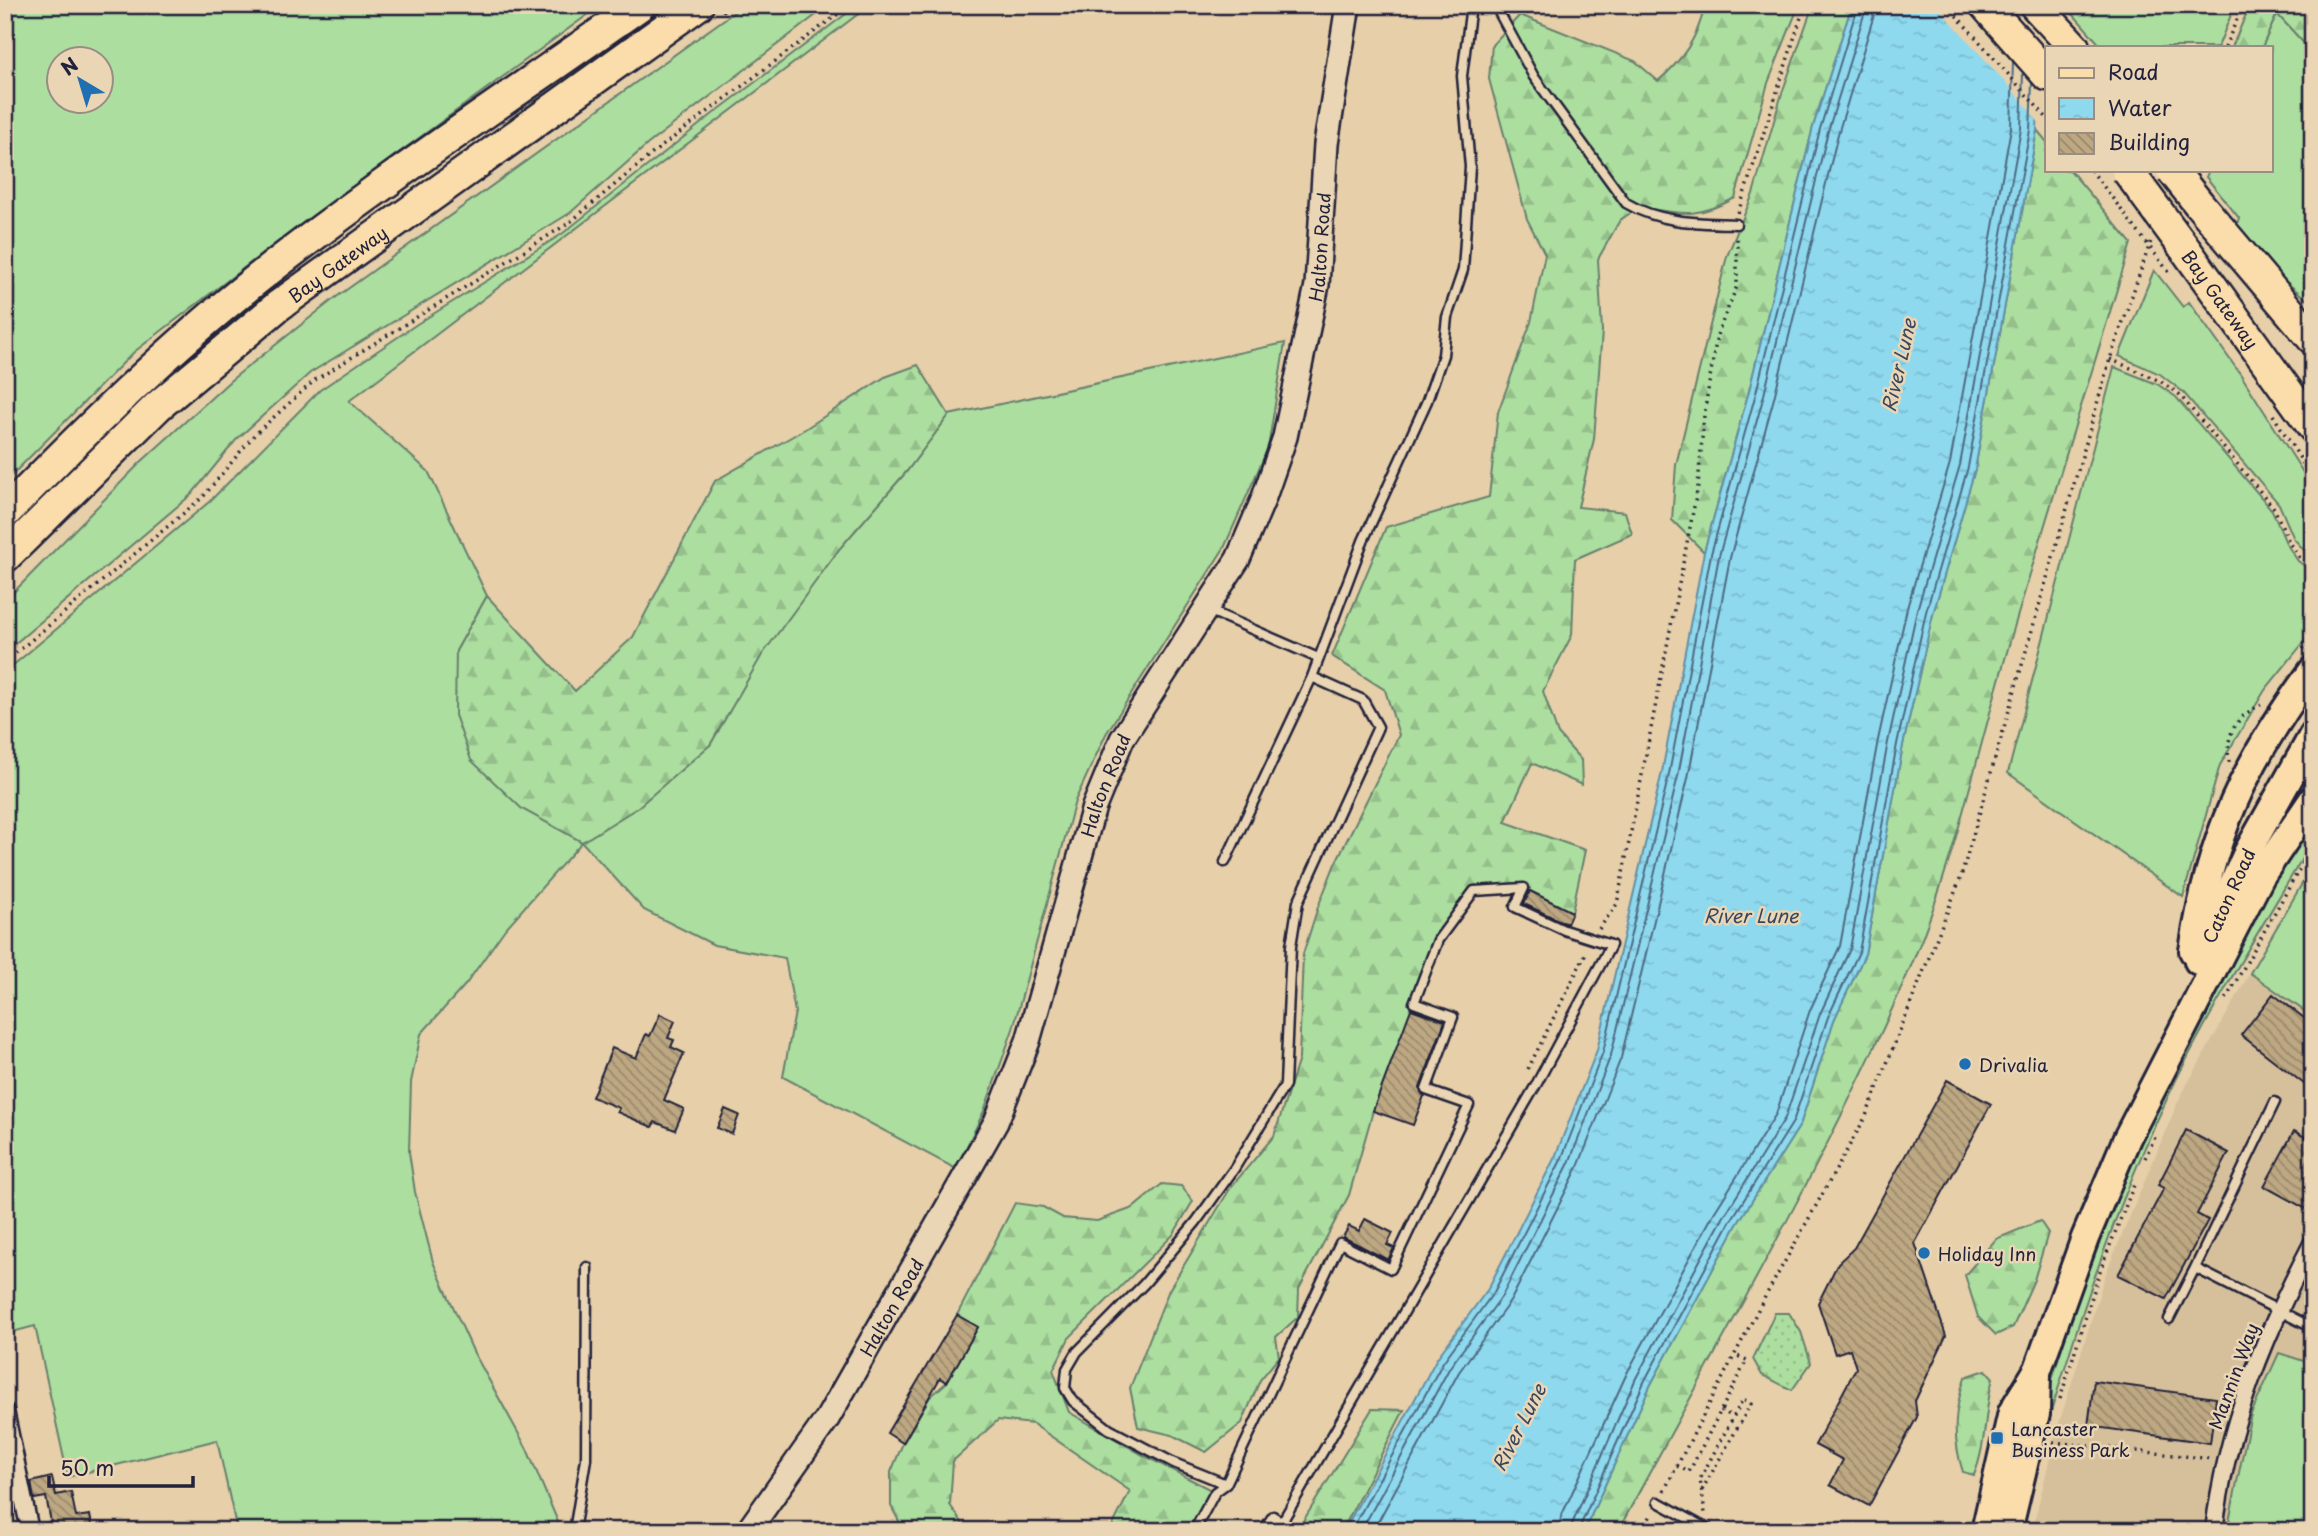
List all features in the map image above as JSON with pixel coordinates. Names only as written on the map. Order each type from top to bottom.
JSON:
[{"type":"highway","name":"Bay Gateway","points":[[5,557],[158,405],[278,306],[698,5]]},
{"type":"highway","points":[[1984,5],[2045,73]]},
{"type":"highway","points":[[2035,5],[2073,46]]},
{"type":"highway","name":"Bay Gateway","points":[[5,513],[127,394],[260,277],[472,122],[639,6]]},
{"type":"highway","name":"Bay Gateway","points":[[2128,172],[2313,427]]},
{"type":"highway","points":[[2174,172],[2313,339]]},
{"type":"main road","points":[[2188,984],[2202,893],[2217,841],[2264,739],[2313,670]]},
{"type":"main road","name":"Caton Road","points":[[2162,1065],[2174,1018],[2247,853],[2276,796],[2313,735]]},
{"type":"main road","points":[[2276,796],[2313,763]]},
{"type":"main road","name":"Caton Road","points":[[1985,1531],[2012,1412],[2038,1369],[2085,1238],[2162,1065],[2261,876],[2313,799]]},
{"type":"main road","name":"Caton Road","points":[[2008,1531],[2036,1414],[2038,1369]]},
{"type":"street","name":"Halton Road","points":[[748,1531],[827,1419],[996,1122],[1028,1041],[1094,807],[1122,739],[1242,549],[1285,437],[1317,285],[1326,144],[1348,5]]},
{"type":"street","name":"Mannin Way","points":[[2214,1531],[2226,1461],[2241,1404],[2278,1310],[2313,1242]]},
{"type":"street","points":[[5,1411],[30,1531]]},
{"type":"lane","points":[[1224,862],[1312,677],[1363,541],[1427,401],[1443,355],[1447,317],[1463,270],[1470,167],[1461,76],[1471,5]]},
{"type":"lane","points":[[1495,5],[1535,76],[1626,203],[1647,216],[1698,223],[1736,224]]},
{"type":"lane","points":[[1205,609],[1318,658]]},
{"type":"lane","points":[[1226,1484],[1174,1463],[1109,1429],[1073,1401],[1065,1388],[1067,1369],[1077,1352],[1144,1283],[1196,1222],[1234,1169],[1285,1085],[1291,946],[1298,902],[1340,816],[1378,727],[1363,700],[1312,677]]},
{"type":"lane","points":[[1194,1531],[1215,1492],[1226,1484],[1340,1243],[1391,1269],[1469,1105],[1426,1090],[1453,1017],[1414,1003],[1438,940],[1474,891],[1524,888],[1515,907],[1564,930],[1611,945],[1522,1110],[1282,1522],[1272,1516],[1263,1531]]},
{"type":"lane","points":[[2169,1319],[2275,1102]]},
{"type":"lane","points":[[574,1531],[586,1459],[587,1267]]},
{"type":"lane","points":[[2195,1268],[2313,1328]]},
{"type":"lane","points":[[1658,1502],[1709,1530]]},
{"type":"path","points":[[5,662],[203,497],[254,435],[315,380],[569,223],[653,153],[850,5]]},
{"type":"path","points":[[1522,1110],[1528,1066],[1594,940],[1617,904],[1698,486],[1704,415],[1717,335],[1737,286],[1739,253],[1736,224],[1740,200],[1805,5]]},
{"type":"path","points":[[1947,5],[2045,116]]},
{"type":"path","points":[[2225,46],[2243,5]]},
{"type":"path","points":[[2093,172],[2171,275]]},
{"type":"path","points":[[1643,1531],[1735,1354],[1866,1115],[1961,877],[2110,359],[2154,233]]},
{"type":"path","points":[[2110,359],[2160,380],[2179,394],[2274,508],[2290,544],[2300,558],[2313,566]]},
{"type":"path","points":[[2220,1008],[2313,845]]},
{"type":"path","points":[[2142,1164],[2160,1128]]},
{"type":"path","points":[[2059,1402],[2101,1268],[2137,1177]]},
{"type":"path","points":[[1677,1466],[1689,1472],[1746,1360],[1735,1354]]},
{"type":"path","points":[[1702,1490],[1751,1404],[1743,1399],[1700,1479],[1709,1530]]},
{"type":"path","points":[[1721,1410],[1733,1417]]},
{"type":"path","points":[[2047,1442],[2226,1461]]},
{"type":"shaded area","name":"Lancaster Business Park","points":[[2250,973],[2313,1017],[2313,1364],[2279,1353],[2251,1414],[2227,1531],[2032,1531],[2056,1433],[2106,1273],[2180,1097]]},
{"type":"green space","points":[[5,5],[601,5],[300,225],[134,352],[5,482]]},
{"type":"green space","points":[[744,5],[829,5],[648,144],[570,213],[310,373],[236,440],[192,494],[5,652],[5,601],[141,462],[231,380],[335,298]]},
{"type":"green space","points":[[858,5],[870,5],[349,401],[428,471],[487,596],[456,651],[710,745],[761,655],[840,548],[907,471],[949,415],[1285,343],[1268,448],[1224,548],[1106,734],[1075,801],[1013,1029],[984,1111],[956,1169],[783,1077],[795,1012],[785,958],[714,945],[644,910],[582,842],[505,929],[466,984],[421,1034],[411,1082],[409,1152],[415,1192],[433,1262],[473,1351],[527,1449],[558,1522],[558,1531],[237,1531],[217,1440],[68,1477],[35,1326],[5,1334],[5,1075],[13,1073],[5,1041],[5,672],[209,502],[320,390],[417,324],[562,234],[714,113]]},
{"type":"green space","points":[[1705,5],[1799,5],[1768,83],[1735,198],[1710,209],[1689,213],[1640,207],[1620,220],[1598,259],[1602,331],[1594,439],[1578,507],[1625,512],[1632,534],[1575,559],[1572,635],[1543,691],[1558,734],[1581,760],[1582,785],[1532,763],[1505,822],[1585,850],[1572,912],[1524,888],[1475,891],[1438,940],[1373,1111],[1349,1195],[1299,1289],[1298,1317],[1276,1337],[1279,1357],[1260,1380],[1242,1423],[1206,1452],[1172,1435],[1138,1427],[1130,1388],[1169,1290],[1231,1187],[1274,1136],[1299,1059],[1303,954],[1335,864],[1399,735],[1385,690],[1332,656],[1386,527],[1489,497],[1498,412],[1531,322],[1545,254],[1527,219],[1489,79],[1492,45],[1520,15],[1635,61],[1658,81],[1675,65],[1688,47]]},
{"type":"green space","points":[[1813,5],[1852,5],[1813,127],[1749,391],[1704,552],[1672,520],[1676,465],[1727,256],[1753,194],[1782,93]]},
{"type":"green space","points":[[2065,5],[2235,5],[2218,46],[2101,46]]},
{"type":"green space","points":[[2250,5],[2313,5],[2313,53],[2277,14],[2262,46],[2232,46]]},
{"type":"green space","points":[[2277,14],[2313,53],[2313,305],[2277,274],[2236,226],[2239,218],[2206,177],[2208,172],[2272,172],[2272,46],[2262,46]]},
{"type":"green space","points":[[2037,130],[2045,140],[2045,172],[2072,172],[2131,243],[2020,607],[1939,891],[1911,966],[1844,1110],[1618,1531],[1584,1531],[1650,1386],[1736,1226],[1800,1125],[1834,1020],[1865,954],[1903,745],[1933,614],[1975,469]]},
{"type":"green space","points":[[2154,270],[2183,307],[2189,302],[2241,375],[2313,488],[2313,560],[2294,539],[2279,504],[2183,392],[2160,374],[2119,356]]},
{"type":"green space","points":[[918,365],[949,415],[907,471],[840,548],[762,655],[710,745],[637,808],[582,842],[522,809],[471,760],[455,715],[456,651],[487,596],[575,691],[633,637],[715,481],[805,429],[885,377]]},
{"type":"green space","points":[[2114,367],[2157,384],[2176,397],[2272,510],[2286,543],[2298,561],[2313,572],[2313,631],[2265,690],[2220,765],[2183,897],[2008,773]]},
{"type":"green space","points":[[2313,816],[2313,840],[2194,1046],[2131,1180],[2055,1398],[2025,1517],[2020,1516],[2030,1462],[2059,1358],[2094,1256],[2135,1155],[2215,973]]},
{"type":"green space","points":[[2313,865],[2313,1017],[2250,973]]},
{"type":"green space","points":[[1162,1184],[1181,1186],[1193,1201],[1173,1235],[1069,1338],[1053,1370],[1069,1412],[1143,1455],[1215,1492],[1194,1531],[1110,1531],[1130,1491],[1033,1424],[998,1420],[953,1461],[950,1505],[968,1531],[904,1531],[891,1506],[891,1472],[903,1443],[930,1397],[947,1382],[978,1327],[957,1315],[1015,1203],[1043,1207],[1063,1218],[1097,1221],[1133,1208]]},
{"type":"green space","points":[[2040,1221],[2048,1233],[2034,1280],[2013,1327],[1996,1335],[1978,1317],[1965,1275],[1996,1239]]},
{"type":"green space","points":[[1775,1313],[1789,1313],[1801,1332],[1811,1363],[1792,1390],[1762,1375],[1753,1359]]},
{"type":"green space","points":[[2279,1353],[2313,1364],[2313,1531],[2227,1531],[2251,1414]]},
{"type":"green space","points":[[1986,1370],[1993,1378],[1981,1451],[1974,1475],[1963,1472],[1959,1460],[1956,1436],[1958,1401],[1965,1377]]},
{"type":"green space","points":[[1372,1409],[1404,1410],[1342,1531],[1297,1531]]},
{"type":"water","name":"River Lune","points":[[1852,5],[2042,5],[2037,130],[1975,469],[1933,614],[1903,745],[1865,954],[1834,1020],[1800,1125],[1736,1226],[1650,1386],[1584,1531],[1344,1531],[1437,1358],[1488,1289],[1555,1157],[1597,1050],[1662,772],[1704,552],[1749,391],[1813,127]]},
{"type":"pier","points":[[1936,5],[2046,5],[2040,124],[2022,101]]},
{"type":"building","points":[[1530,891],[1572,912],[1567,924],[1524,904]]},
{"type":"building","points":[[2273,994],[2313,1025],[2313,1091],[2241,1035]]},
{"type":"building","points":[[1411,1009],[1445,1021],[1420,1088],[1424,1096],[1413,1125],[1373,1111]]},
{"type":"building","points":[[660,1014],[675,1021],[668,1038],[674,1040],[671,1047],[684,1053],[664,1100],[684,1109],[675,1130],[655,1122],[652,1127],[617,1112],[619,1108],[592,1097],[612,1048],[636,1058],[646,1034],[650,1036]]},
{"type":"building","points":[[1947,1080],[1991,1104],[1915,1243],[1946,1336],[1915,1401],[1917,1417],[1869,1506],[1830,1485],[1843,1460],[1815,1445],[1856,1368],[1850,1349],[1835,1354],[1818,1303],[1838,1263],[1854,1248]]},
{"type":"building","points":[[725,1109],[739,1115],[732,1134],[717,1128]]},
{"type":"building","points":[[2186,1130],[2229,1153],[2197,1214],[2208,1220],[2166,1299],[2118,1275],[2164,1188],[2158,1185]]},
{"type":"building","points":[[2294,1131],[2313,1141],[2313,1198],[2306,1209],[2264,1186]]},
{"type":"building","points":[[1365,1219],[1393,1233],[1387,1245],[1394,1248],[1388,1260],[1343,1237],[1349,1226],[1359,1231]]},
{"type":"building","points":[[957,1315],[978,1327],[947,1382],[940,1378],[903,1443],[887,1433]]},
{"type":"building","points":[[2094,1381],[2216,1398],[2210,1443],[2088,1426]]},
{"type":"building","points":[[52,1477],[56,1495],[71,1492],[76,1517],[90,1515],[93,1531],[46,1531],[45,1523],[51,1522],[46,1497],[34,1499],[31,1482]]},
{"type":"building","points":[[5,1486],[10,1486],[13,1502],[5,1504]]},
{"type":"place","name":"Drivalia","points":[[1965,1064]]},
{"type":"place","name":"Holiday Inn","points":[[1924,1253]]},
{"type":"place","name":"Lancaster Business Park","points":[[1997,1438]]}]
